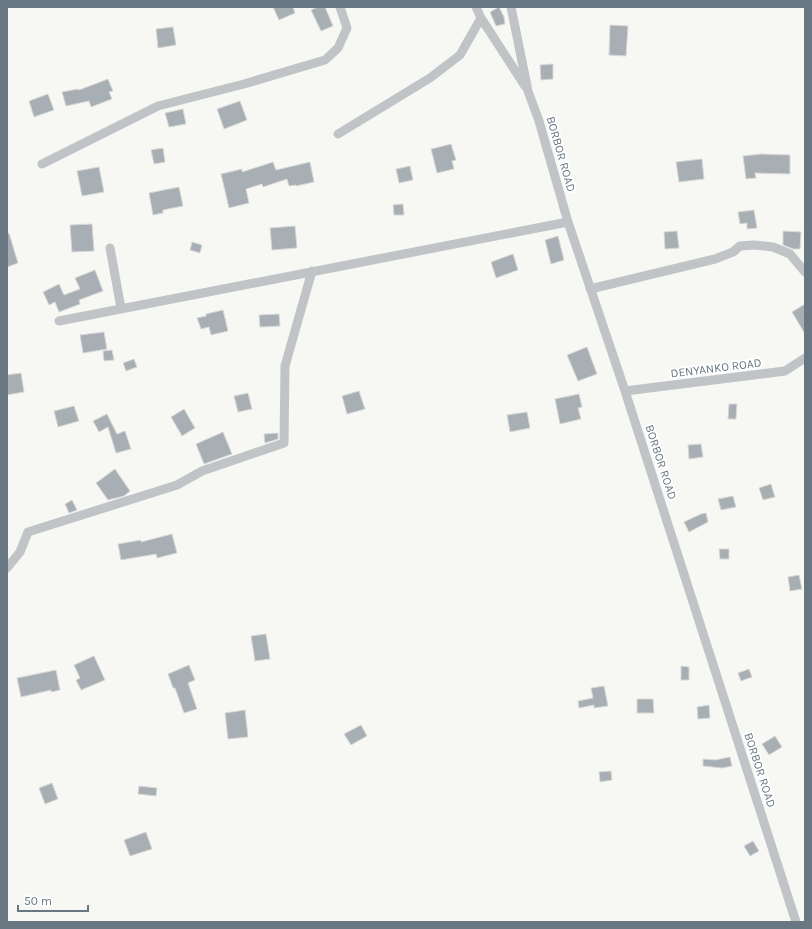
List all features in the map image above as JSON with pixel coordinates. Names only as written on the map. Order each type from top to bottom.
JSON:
[{"type":"street","points":[[42,164],[158,106],[244,84],[325,60],[338,48],[347,28],[340,7]]},
{"type":"street","points":[[476,7],[528,91]]},
{"type":"street","name":"BORBOR ROAD","points":[[511,7],[528,91],[539,121],[568,222],[625,391],[796,922]]},
{"type":"street","points":[[338,134],[430,78],[460,55],[482,18]]},
{"type":"street","points":[[59,321],[568,222]]},
{"type":"street","points":[[590,289],[715,260],[733,252],[740,246],[754,245],[773,247],[790,254],[805,272]]},
{"type":"street","points":[[110,248],[121,308]]},
{"type":"street","points":[[7,568],[20,552],[28,532],[177,486],[202,471],[284,443],[285,366],[312,271]]},
{"type":"street","name":"DENYANKO ROAD","points":[[625,391],[785,371],[805,358]]},
{"type":"building","points":[[273,7],[293,7],[295,13],[279,20]]},
{"type":"building","points":[[318,7],[325,7],[333,26],[321,31],[311,10]]},
{"type":"building","points":[[499,7],[504,17],[505,24],[496,26],[490,12]]},
{"type":"building","points":[[610,25],[628,26],[626,56],[609,55]]},
{"type":"building","points":[[173,27],[176,45],[158,48],[156,29]]},
{"type":"building","points":[[553,64],[553,79],[541,80],[540,65]]},
{"type":"building","points":[[108,79],[113,91],[109,92],[112,99],[91,107],[89,101],[66,106],[62,92],[79,90]]},
{"type":"building","points":[[48,94],[54,110],[34,117],[29,101]]},
{"type":"building","points":[[240,101],[247,120],[224,129],[217,109]]},
{"type":"building","points":[[183,109],[186,124],[169,127],[165,113]]},
{"type":"building","points":[[451,144],[456,160],[452,161],[454,169],[437,173],[431,149]]},
{"type":"building","points":[[163,148],[165,162],[154,164],[151,150]]},
{"type":"building","points":[[761,154],[790,155],[790,174],[755,173],[756,178],[746,179],[743,156]]},
{"type":"building","points":[[702,159],[704,179],[679,182],[676,162]]},
{"type":"building","points":[[273,162],[276,170],[310,162],[314,182],[289,186],[287,179],[263,187],[262,184],[246,189],[249,203],[229,208],[221,174],[242,169],[242,172]]},
{"type":"building","points":[[410,166],[413,180],[399,183],[396,169]]},
{"type":"building","points":[[99,167],[104,192],[82,196],[77,171]]},
{"type":"building","points":[[179,187],[183,206],[163,210],[163,213],[153,215],[149,193]]},
{"type":"building","points":[[403,204],[404,215],[394,215],[393,205]]},
{"type":"building","points":[[754,210],[757,228],[747,229],[747,223],[740,224],[738,212]]},
{"type":"building","points":[[92,224],[94,251],[72,252],[70,225]]},
{"type":"building","points":[[295,226],[297,248],[272,250],[270,228]]},
{"type":"building","points":[[677,231],[679,248],[665,249],[664,232]]},
{"type":"building","points":[[783,231],[801,232],[800,249],[793,249],[783,245]]},
{"type":"building","points":[[9,233],[18,263],[7,267],[7,234]]},
{"type":"building","points":[[558,236],[564,260],[551,264],[545,240]]},
{"type":"building","points":[[192,242],[202,245],[200,253],[190,250]]},
{"type":"building","points":[[513,254],[518,270],[496,278],[491,262]]},
{"type":"building","points":[[95,270],[103,291],[79,300],[80,304],[59,312],[55,302],[49,305],[43,292],[59,284],[64,295],[80,289],[75,278]]},
{"type":"building","points":[[805,304],[805,334],[792,312]]},
{"type":"building","points":[[223,310],[228,331],[211,335],[209,327],[201,329],[197,318]]},
{"type":"building","points":[[279,314],[280,326],[260,327],[259,315]]},
{"type":"building","points":[[104,332],[107,349],[83,353],[80,335]]},
{"type":"building","points":[[587,347],[597,374],[578,381],[567,355]]},
{"type":"building","points":[[112,350],[114,360],[104,361],[103,351]]},
{"type":"building","points":[[134,359],[137,367],[126,371],[123,363]]},
{"type":"building","points":[[21,373],[24,392],[7,395],[7,375]]},
{"type":"building","points":[[359,391],[365,409],[347,414],[342,396]]},
{"type":"building","points":[[248,393],[252,409],[238,412],[234,396]]},
{"type":"building","points":[[579,394],[582,407],[578,408],[581,419],[560,424],[555,399]]},
{"type":"building","points":[[729,404],[737,404],[736,419],[728,419]]},
{"type":"building","points":[[74,406],[79,421],[58,427],[54,411]]},
{"type":"building","points":[[184,409],[195,428],[182,436],[171,417]]},
{"type":"building","points":[[527,412],[530,428],[510,432],[507,415]]},
{"type":"building","points":[[107,414],[117,434],[125,431],[131,449],[116,453],[108,427],[99,432],[93,421]]},
{"type":"building","points":[[223,432],[232,454],[204,464],[196,444]]},
{"type":"building","points":[[278,433],[278,439],[265,443],[264,434]]},
{"type":"building","points":[[701,444],[703,457],[689,459],[688,445]]},
{"type":"building","points":[[115,469],[130,491],[124,496],[108,500],[96,483]]},
{"type":"building","points":[[771,484],[775,497],[763,500],[759,488]]},
{"type":"building","points":[[733,496],[736,507],[721,510],[718,499]]},
{"type":"building","points":[[72,500],[77,510],[69,513],[65,504]]},
{"type":"building","points":[[706,513],[708,522],[689,532],[684,522]]},
{"type":"building","points":[[172,534],[177,553],[157,558],[156,554],[121,560],[118,544],[141,540],[141,542]]},
{"type":"building","points":[[719,549],[729,549],[729,559],[720,559]]},
{"type":"building","points":[[799,575],[802,589],[790,591],[788,577]]},
{"type":"building","points":[[266,634],[270,659],[255,661],[251,636]]},
{"type":"building","points":[[94,656],[105,680],[81,690],[76,680],[80,678],[74,665]]},
{"type":"building","points":[[189,665],[195,680],[188,683],[197,709],[184,713],[168,674]]},
{"type":"building","points":[[681,666],[689,667],[689,680],[681,680]]},
{"type":"building","points":[[749,669],[752,677],[741,681],[738,673]]},
{"type":"building","points":[[56,670],[60,690],[51,692],[51,690],[21,697],[17,678]]},
{"type":"building","points":[[604,686],[608,706],[594,708],[594,705],[579,708],[578,701],[593,698],[591,688]]},
{"type":"building","points":[[637,699],[653,699],[654,713],[637,713]]},
{"type":"building","points":[[709,705],[710,718],[698,719],[697,707]]},
{"type":"building","points":[[245,710],[248,737],[228,739],[225,713]]},
{"type":"building","points":[[361,725],[367,736],[351,745],[344,734]]},
{"type":"building","points":[[775,736],[782,747],[769,755],[762,744]]},
{"type":"building","points":[[730,757],[732,766],[722,768],[703,766],[703,759],[715,760]]},
{"type":"building","points":[[611,771],[612,780],[600,782],[599,772]]},
{"type":"building","points":[[52,783],[58,799],[45,804],[39,788]]},
{"type":"building","points":[[139,786],[157,788],[156,796],[138,794]]},
{"type":"building","points":[[146,832],[152,849],[130,856],[124,840]]},
{"type":"building","points":[[753,841],[759,851],[750,856],[744,846]]}]
